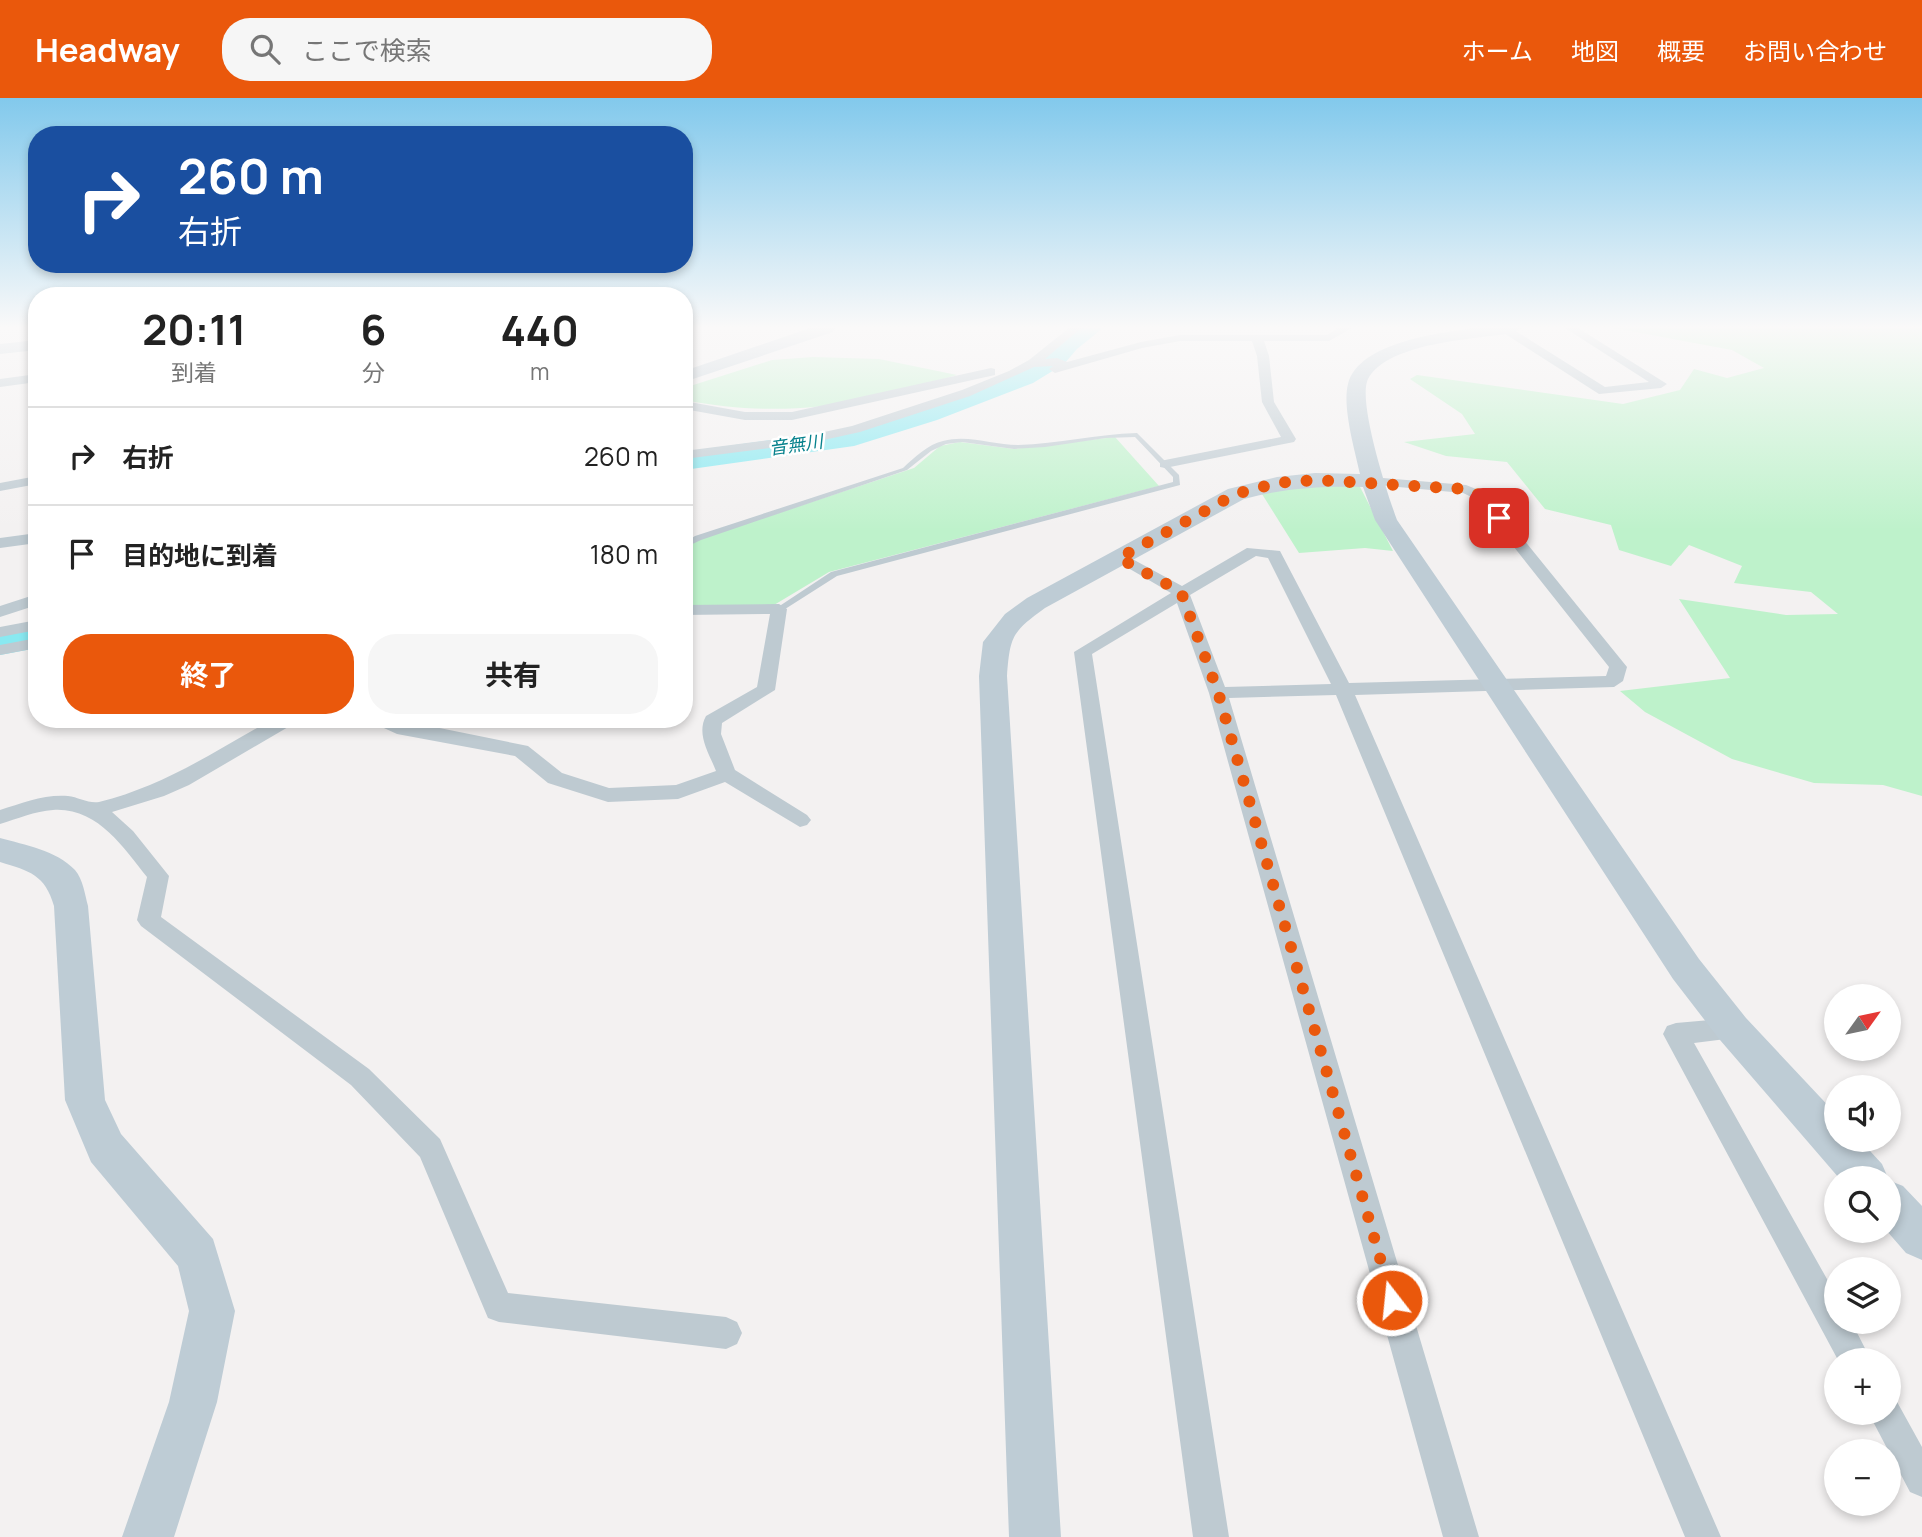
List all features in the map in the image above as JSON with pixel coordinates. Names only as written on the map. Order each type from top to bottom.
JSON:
[{"type":"street","points":[[693,407],[745,416],[792,416],[887,395]]},
{"type":"street","points":[[693,454],[810,439],[855,429],[959,395]]},
{"type":"street","points":[[1165,464],[1289,439],[1274,417],[1267,395]]},
{"type":"street","points":[[1356,395],[1370,481],[1386,520],[1686,969],[1733,1029],[1856,1166]]},
{"type":"street","points":[[1035,1537],[993,676],[996,642],[1014,619],[1036,603],[1236,494],[1277,483],[1315,480],[1370,481],[1466,489],[1482,496],[1618,667],[1614,681],[1218,692]]},
{"type":"street","points":[[0,487],[28,482]]},
{"type":"street","points":[[0,543],[28,539]]},
{"type":"street","points":[[1211,1537],[1083,652],[1253,551],[1274,554],[1343,688],[1703,1537]]},
{"type":"street","points":[[1119,558],[1181,592],[1218,692],[1461,1537]]},
{"type":"street","points":[[0,612],[28,602]]},
{"type":"street","points":[[693,610],[779,609],[766,690],[713,720],[711,734],[727,774],[800,820]]},
{"type":"street","points":[[0,632],[28,627]]},
{"type":"street","points":[[0,650],[28,645]]},
{"type":"street","points":[[94,811],[163,789],[212,765],[271,728]]},
{"type":"street","points":[[395,728],[521,751],[555,778],[608,795],[678,792],[727,774]]},
{"type":"street","points":[[0,817],[53,803],[83,804],[117,825],[158,876],[149,920],[360,1077],[430,1148],[499,1307],[726,1333]]},
{"type":"street","points":[[0,850],[38,861],[63,879],[72,906],[85,1100],[106,1148],[197,1255],[212,1311],[193,1402],[148,1537]]},
{"type":"street","points":[[1733,1029],[1676,1034],[1849,1348]]},
{"type":"street","points":[[1901,1215],[1922,1238]]},
{"type":"street","points":[[1891,1425],[1922,1480]]},
{"type":"lane","points":[[693,540],[905,468],[944,442],[960,440],[1014,447],[1112,434],[1137,435],[1176,477],[1177,483],[834,574],[779,609]]},
{"type":"green space","points":[[693,395],[887,395],[855,402],[789,409],[721,406],[693,401]]},
{"type":"green space","points":[[1434,395],[1560,395],[1623,404],[1659,395],[1922,395],[1922,796],[1883,785],[1814,783],[1732,759],[1645,712],[1620,691],[1730,678],[1679,599],[1786,615],[1838,614],[1811,592],[1734,583],[1742,566],[1689,545],[1671,566],[1619,550],[1611,525],[1545,509],[1507,462],[1446,456],[1404,442],[1475,434],[1462,414]]},
{"type":"green space","points":[[1115,437],[1159,486],[829,572],[774,605],[693,608],[693,543],[700,539],[914,468],[940,446],[960,442],[1014,449]]},
{"type":"green space","points":[[1307,483],[1359,485],[1393,551],[1365,548],[1299,553],[1262,494]]},
{"type":"waterway","name":"音無川","points":[[693,460],[854,437],[981,395]]},
{"type":"waterway","name":"音無川","points":[[0,644],[28,639]]},
{"type":"route","points":[[1392,1300],[1218,692],[1181,592],[1119,558],[1236,494],[1277,483],[1315,480],[1370,481],[1466,489],[1482,496],[1499,518]]}]
